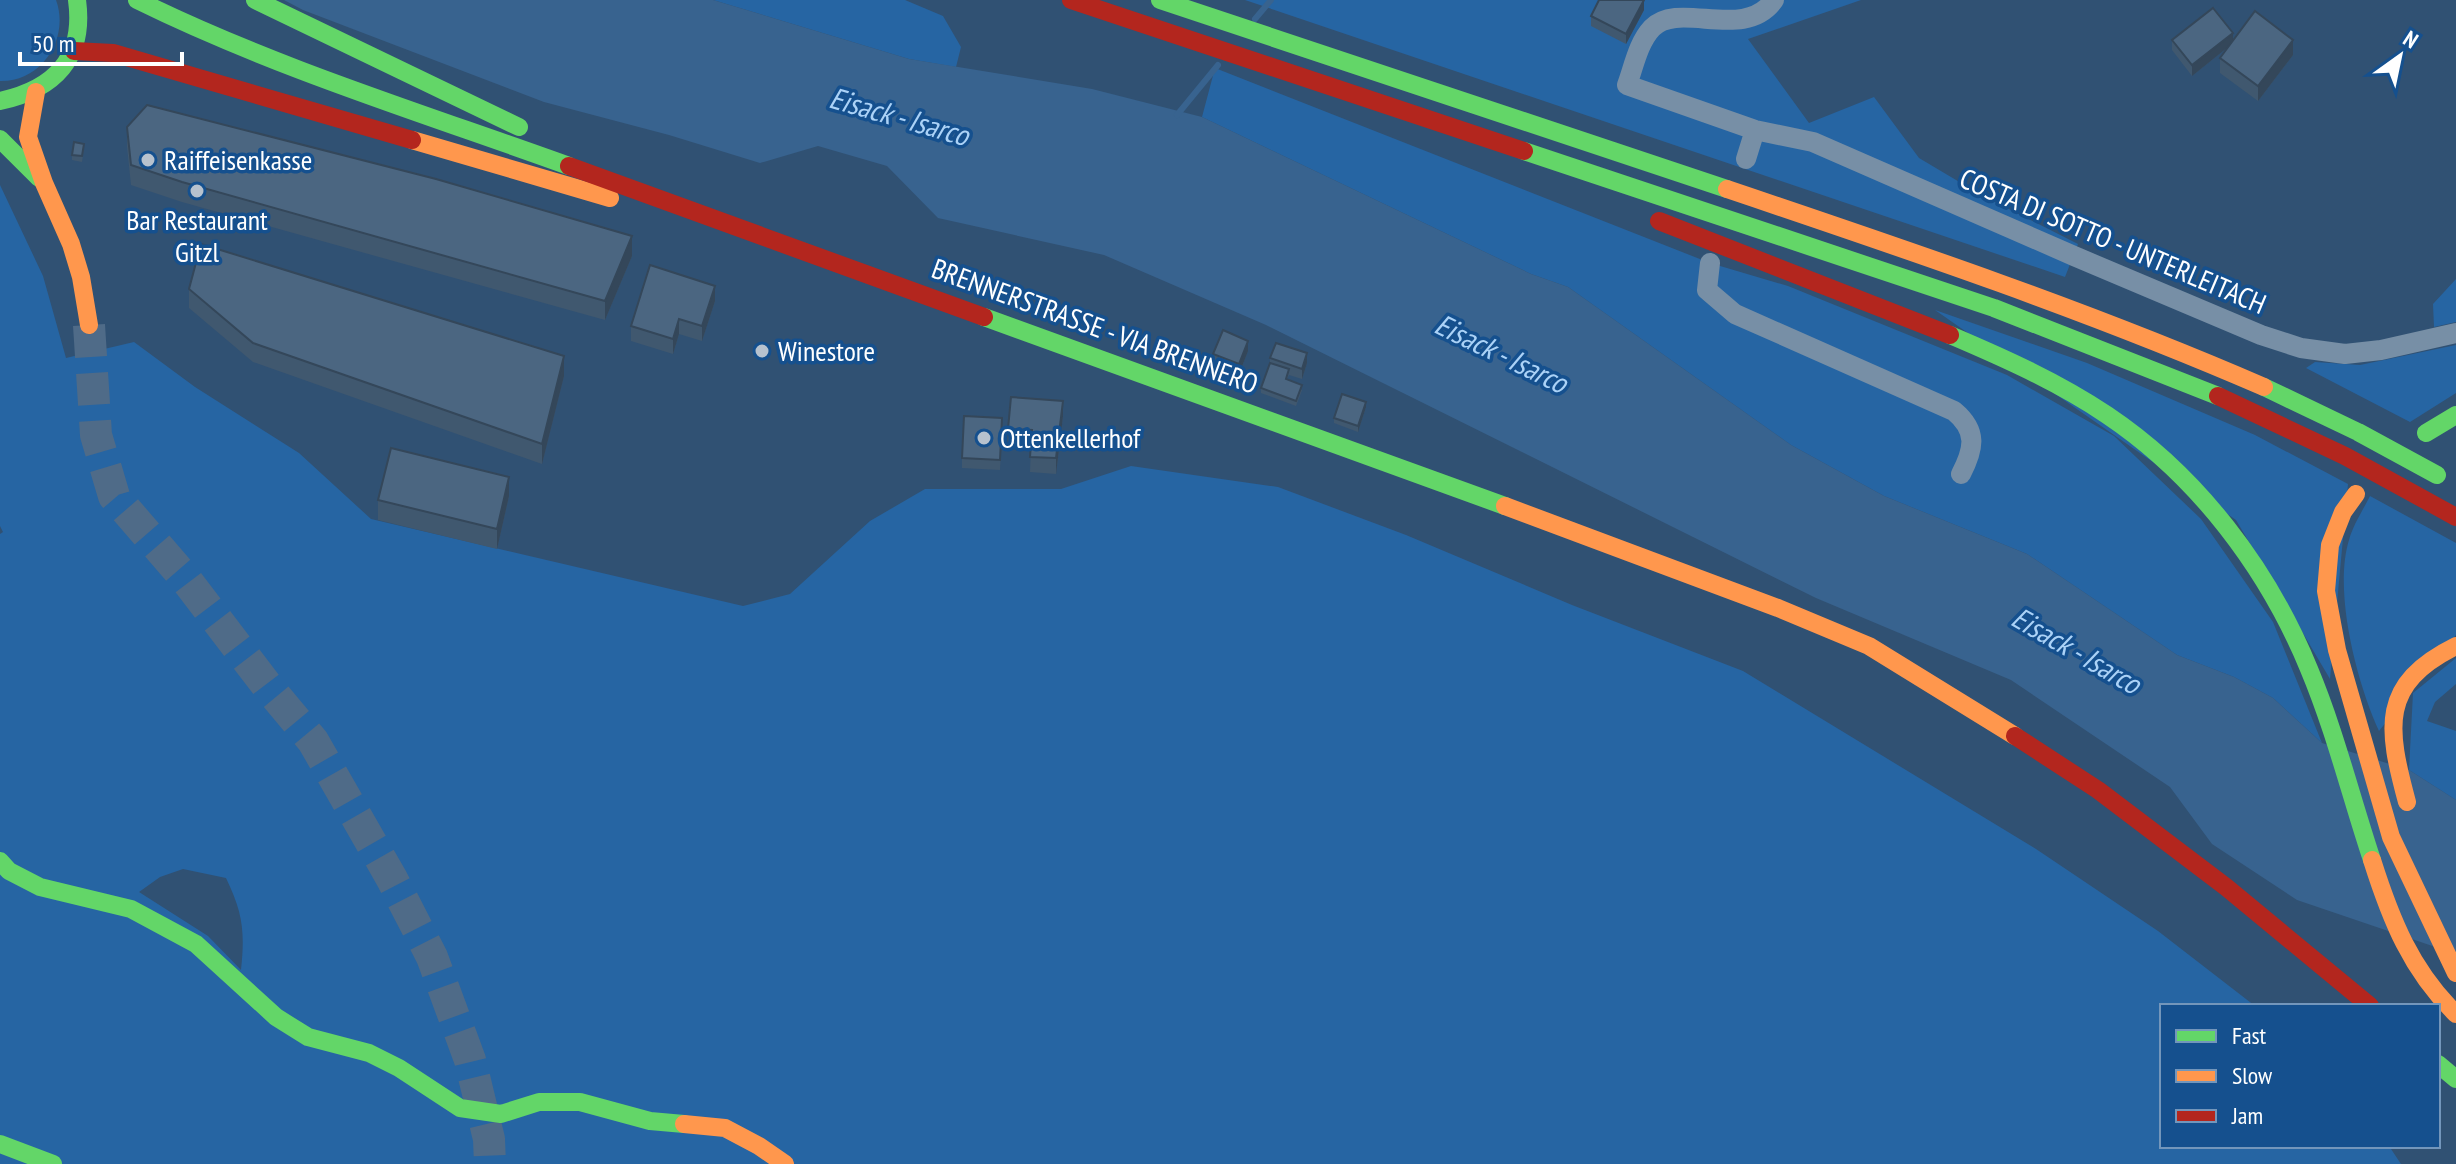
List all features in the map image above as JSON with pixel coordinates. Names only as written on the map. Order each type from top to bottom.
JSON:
[{"type":"main road","points":[[0,101],[36,92],[55,78],[74,51],[80,21],[77,0]]},
{"type":"main road","points":[[137,0],[194,28],[290,65],[761,234]]},
{"type":"main road","points":[[255,0],[518,127],[585,170]]},
{"type":"main road","points":[[1071,0],[1994,308],[2105,349],[2307,436],[2400,483],[2456,517]]},
{"type":"main road","points":[[1160,0],[2004,282],[2277,392],[2387,446],[2456,486]]},
{"type":"main road","points":[[74,51],[113,53],[581,192],[761,234]]},
{"type":"main road","points":[[36,92],[28,137],[71,244],[81,277],[89,325]]},
{"type":"main road","points":[[0,139],[44,183]]},
{"type":"main road","points":[[1494,140],[1589,192]]},
{"type":"main road","points":[[1645,215],[2014,362],[2108,417],[2163,458],[2210,506],[2250,558],[2287,622],[2312,675],[2379,881],[2421,975],[2456,1014]]},
{"type":"main road","name":"BRENNERSTRASSE - VIA BRENNERO","points":[[761,234],[1595,538],[1869,646],[1965,703],[2098,790],[2226,887],[2368,1004]]},
{"type":"main road","points":[[2277,392],[2350,412],[2434,449],[2456,415]]},
{"type":"main road","points":[[2356,494],[2343,512],[2330,545],[2326,591],[2337,650],[2391,837],[2455,971]]},
{"type":"main road","points":[[2413,821],[2395,762],[2392,719],[2407,684],[2422,665],[2456,646]]},
{"type":"main road","points":[[2391,837],[2398,925]]},
{"type":"main road","points":[[2420,851],[2433,922]]},
{"type":"main road","points":[[0,861],[9,871],[40,887],[131,909],[196,944],[276,1017],[308,1037],[369,1053],[399,1068],[460,1108],[501,1114],[539,1102],[580,1102],[650,1121],[725,1128],[785,1164]]},
{"type":"main road","points":[[2440,1066],[2456,1079]]},
{"type":"main road","points":[[0,1144],[53,1164]]},
{"type":"street","name":"COSTA DI SOTTO - UNTERLEITACH","points":[[1774,0],[1755,15],[1723,21],[1669,16],[1654,25],[1641,42],[1627,85],[1755,130],[1813,142],[2261,335],[2301,348],[2345,354],[2381,350],[2456,333]]},
{"type":"street","points":[[1746,159],[1755,130]]},
{"type":"street","points":[[1710,263],[1707,290],[1735,314],[1954,411],[1966,422],[1971,436],[1971,454],[1961,474]]},
{"type":"shaded area","points":[[0,0],[56,0],[59,29],[56,43],[40,66],[15,79],[0,81]]},
{"type":"shaded area","points":[[713,0],[905,0],[943,16],[961,47],[956,67],[909,59]]},
{"type":"shaded area","points":[[1245,0],[1861,0],[1748,39],[1809,123],[1874,97],[1919,158],[1983,196],[2078,244],[2065,277]]},
{"type":"shaded area","points":[[1215,68],[1710,263],[1788,286],[2007,375],[2114,436],[2201,519],[2273,622],[2322,743],[2273,698],[2234,677],[2177,655],[2027,554],[1884,496],[1791,445],[1568,287],[1531,274],[1202,117]]},
{"type":"shaded area","points":[[0,185],[43,276],[66,358],[134,342],[195,387],[299,453],[371,519],[743,606],[790,594],[870,521],[925,489],[1061,489],[1131,466],[1278,487],[1406,535],[1572,605],[1743,671],[2036,849],[2158,931],[2252,1004],[2160,1004],[2160,1148],[2390,1148],[2401,1164],[0,1164],[0,534],[3,532],[0,526]],"holes":[[[183,869],[226,878],[236,902],[243,945],[241,970],[208,936],[139,892],[160,877]]]},
{"type":"shaded area","points":[[2456,279],[2456,322],[2434,327],[2433,304]]},
{"type":"shaded area","points":[[1935,310],[2087,363],[2255,435],[2348,484],[2330,679],[2236,520]]},
{"type":"shaded area","points":[[2456,345],[2456,393],[2410,422],[2306,368],[2315,362],[2360,365]]},
{"type":"shaded area","points":[[2370,496],[2456,543],[2456,635],[2379,731],[2356,663],[2344,585],[2349,540]]},
{"type":"shaded area","points":[[2456,658],[2456,684],[2435,702],[2427,721],[2456,731],[2456,800],[2409,770],[2413,693]]},
{"type":"water","name":"Eisack - Isarco","points":[[284,0],[713,0],[909,59],[1092,89],[1202,117],[1531,274],[1568,287],[1791,445],[1884,496],[2027,554],[2177,655],[2234,677],[2273,698],[2322,743],[2409,770],[2456,800],[2456,954],[2297,900],[2212,844],[2170,787],[2011,680],[1816,598],[1266,325],[1104,255],[938,218],[887,166],[818,146],[760,163],[544,102]]},
{"type":"building","points":[[1599,0],[1644,0],[1626,34],[1591,16]]},
{"type":"building","points":[[2213,8],[2233,33],[2192,65],[2172,40]]},
{"type":"building","points":[[2255,11],[2293,40],[2258,86],[2220,58]]},
{"type":"building","points":[[147,105],[436,179],[632,236],[605,301],[131,165],[127,127]]},
{"type":"building","points":[[74,142],[84,144],[82,156],[72,155]]},
{"type":"building","points":[[201,244],[564,356],[542,444],[253,343],[189,289]]},
{"type":"building","points":[[650,265],[715,286],[702,326],[679,319],[673,339],[631,326]]},
{"type":"building","points":[[1223,330],[1248,341],[1239,364],[1213,354]]},
{"type":"building","points":[[1276,343],[1307,353],[1302,369],[1270,358]]},
{"type":"building","points":[[1270,363],[1289,369],[1286,379],[1302,385],[1296,401],[1261,388]]},
{"type":"building","points":[[1342,394],[1366,402],[1358,426],[1334,418]]},
{"type":"building","points":[[1011,397],[1063,401],[1056,458],[1030,457],[1032,430],[1008,429]]},
{"type":"building","points":[[964,416],[1002,418],[1000,460],[962,458]]},
{"type":"building","points":[[391,448],[509,477],[497,529],[378,500]]},
{"type":"waterway","points":[[1255,19],[1271,0]]},
{"type":"waterway","points":[[1177,115],[1218,65]]},
{"type":"tunnel","points":[[89,325],[96,435],[114,496],[184,577],[313,741],[392,879],[432,957],[470,1060],[489,1139],[490,1164]]},
{"type":"traffic: fast","points":[[0,101],[36,88],[62,68],[76,39],[77,0]]},
{"type":"traffic: fast","points":[[137,0],[296,69],[569,166]]},
{"type":"traffic: fast","points":[[255,0],[519,127]]},
{"type":"traffic: fast","points":[[1160,0],[1727,189]]},
{"type":"traffic: fast","points":[[0,139],[39,178]]},
{"type":"traffic: fast","points":[[1524,151],[1994,308],[2218,396]]},
{"type":"traffic: fast","points":[[984,317],[1505,506]]},
{"type":"traffic: fast","points":[[1950,335],[2050,381],[2107,415],[2171,466],[2227,527],[2273,596],[2309,669],[2335,740],[2372,860]]},
{"type":"traffic: fast","points":[[2264,387],[2358,432],[2437,475]]},
{"type":"traffic: fast","points":[[2426,433],[2456,415]]},
{"type":"traffic: fast","points":[[0,861],[9,871],[40,887],[131,909],[196,944],[276,1017],[308,1037],[369,1053],[399,1068],[460,1108],[501,1114],[539,1102],[580,1102],[650,1121],[684,1124]]},
{"type":"traffic: fast","points":[[2440,1066],[2456,1079]]},
{"type":"traffic: fast","points":[[0,1144],[53,1164]]},
{"type":"traffic: slow","points":[[36,92],[28,137],[71,244],[81,277],[89,325]]},
{"type":"traffic: slow","points":[[412,140],[610,198]]},
{"type":"traffic: slow","points":[[1727,189],[2065,307],[2264,387]]},
{"type":"traffic: slow","points":[[2356,494],[2343,512],[2330,545],[2326,591],[2337,650],[2391,837],[2456,973]]},
{"type":"traffic: slow","points":[[1505,506],[1778,608],[1869,646],[2015,736]]},
{"type":"traffic: slow","points":[[2407,802],[2395,752],[2395,710],[2401,693],[2413,676],[2456,646]]},
{"type":"traffic: slow","points":[[2372,860],[2404,943],[2427,980],[2456,1014]]},
{"type":"traffic: slow","points":[[684,1124],[725,1128],[785,1164]]},
{"type":"traffic: jam","points":[[1071,0],[1524,151]]},
{"type":"traffic: jam","points":[[74,51],[113,53],[412,140]]},
{"type":"traffic: jam","points":[[569,166],[984,317]]},
{"type":"traffic: jam","points":[[1659,221],[1950,335]]},
{"type":"traffic: jam","points":[[2218,396],[2345,456],[2456,517]]},
{"type":"traffic: jam","points":[[2015,736],[2098,790],[2226,887],[2368,1004]]},
{"type":"place","name":"Raiffeisenkasse","points":[[148,160]]},
{"type":"place","name":"Bar Restaurant Gitzl","points":[[197,191]]},
{"type":"place","name":"Winestore","points":[[762,351]]},
{"type":"place","name":"Ottenkellerhof","points":[[984,438]]}]
